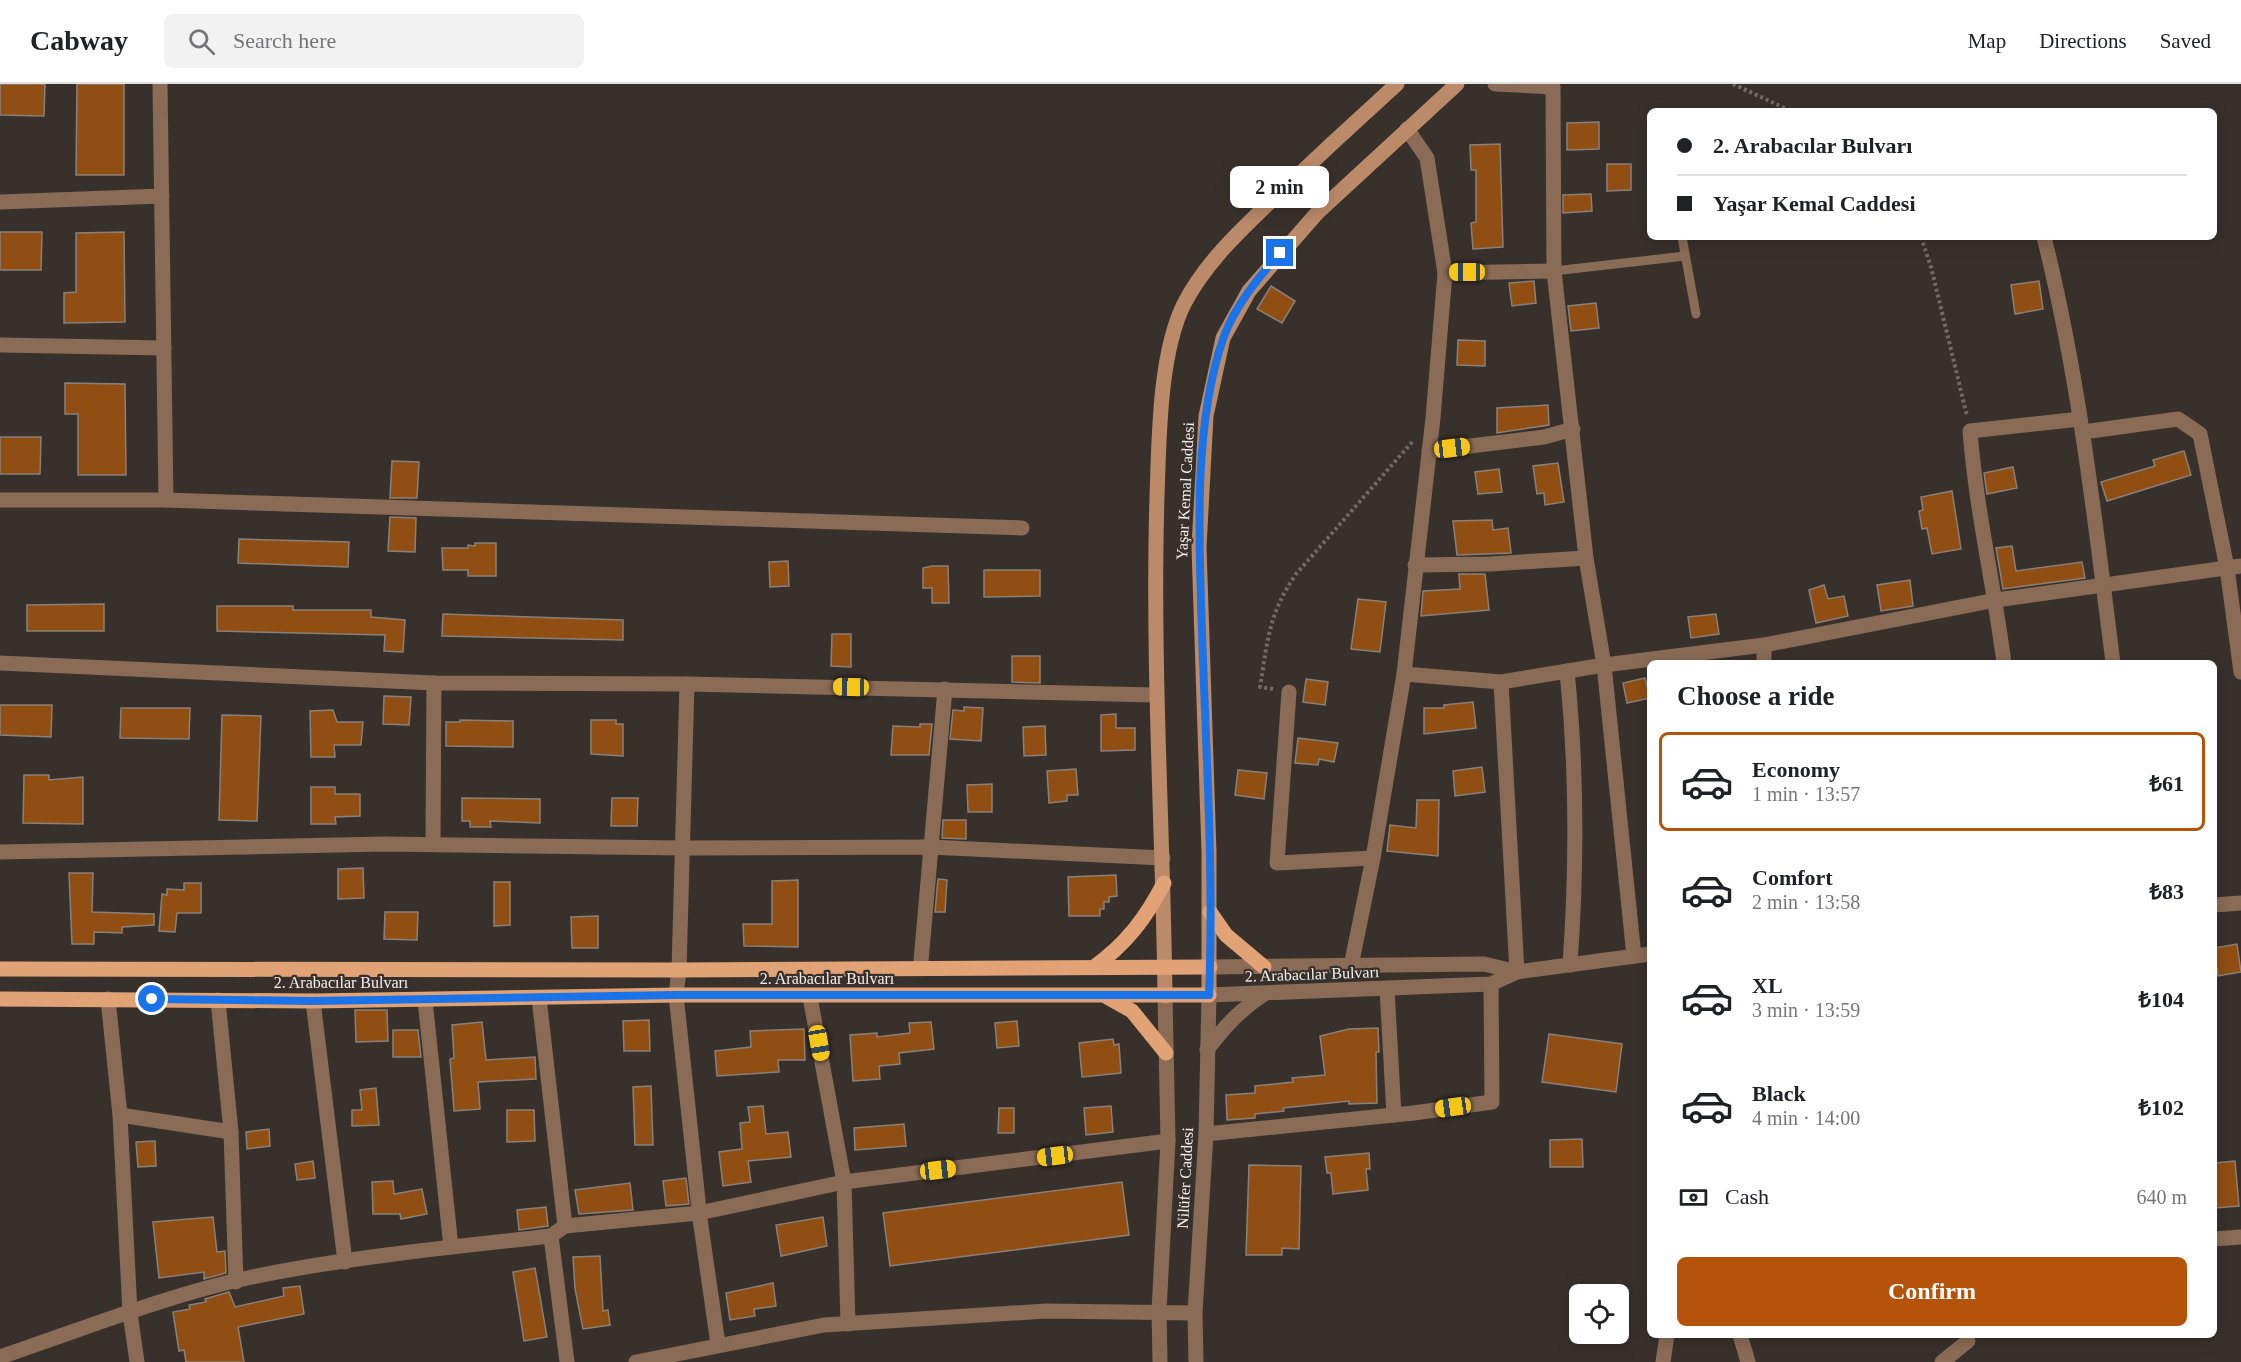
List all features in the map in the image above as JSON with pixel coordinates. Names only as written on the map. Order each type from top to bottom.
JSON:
[{"type":"main road","name":"Yaşar Kemal Caddesi","points":[[1209,995],[1210,912],[1199,547],[1206,416],[1223,338],[1236,312],[1268,266],[1317,213],[1457,84]]},
{"type":"main road","name":"Yaşar Kemal Caddesi","points":[[1165,996],[1164,883],[1155,695],[1154,598],[1159,445],[1167,362],[1175,326],[1194,286],[1222,248],[1391,86]]},
{"type":"main road","points":[[1094,967],[1116,952],[1134,932],[1150,911],[1164,883]]},
{"type":"main road","points":[[1210,912],[1226,935],[1264,967]]},
{"type":"main road","points":[[0,969],[679,970],[1210,967]]},
{"type":"main road","name":"2. Arabacılar Bulvarı","points":[[0,999],[313,1001],[676,995],[810,997],[1209,995]]},
{"type":"main road","points":[[1104,996],[1132,1011],[1166,1053]]},
{"type":"street","points":[[160,84],[166,500]]},
{"type":"street","points":[[1495,84],[1553,87],[1554,272],[1586,558],[1604,665],[1634,956]]},
{"type":"street","points":[[1351,966],[1373,858],[1404,674],[1433,418],[1445,273],[1427,158],[1407,129]]},
{"type":"street","points":[[0,202],[162,196]]},
{"type":"street","points":[[2045,240],[2061,307],[2081,425],[2113,660]]},
{"type":"street","points":[[1445,273],[1554,272]]},
{"type":"street","points":[[0,345],[164,348]]},
{"type":"street","points":[[2004,660],[1996,600],[1975,487],[1970,431],[2178,419],[2200,434],[2234,567],[2241,672]]},
{"type":"street","points":[[1429,451],[1544,437],[1573,429]]},
{"type":"street","points":[[0,500],[166,500],[1022,528]]},
{"type":"street","points":[[1415,565],[1490,564],[1586,558]]},
{"type":"street","points":[[1404,674],[1501,682],[1604,665],[1764,645],[1996,600],[2234,567]]},
{"type":"street","points":[[1764,645],[1764,660]]},
{"type":"street","points":[[0,663],[434,683],[687,684],[1155,695]]},
{"type":"street","points":[[1567,671],[1576,830],[1570,965]]},
{"type":"street","points":[[1210,967],[1484,964],[1517,972],[1501,682]]},
{"type":"street","points":[[433,844],[434,683]]},
{"type":"street","points":[[687,684],[679,970],[676,995],[699,1213],[718,1344]]},
{"type":"street","points":[[921,961],[945,689]]},
{"type":"street","points":[[1289,692],[1277,863],[1373,858]]},
{"type":"street","points":[[0,852],[433,844],[683,848],[930,847],[1163,858]]},
{"type":"street","points":[[2217,905],[2241,903]]},
{"type":"street","name":"2. Arabacılar Bulvarı","points":[[1209,995],[1491,984],[1517,972],[1647,954]]},
{"type":"street","points":[[1206,1134],[1394,1115],[1492,1102],[1491,984]]},
{"type":"street","points":[[1388,989],[1394,1115]]},
{"type":"street","points":[[1207,1050],[1240,1010],[1264,994]]},
{"type":"street","name":"Nilüfer Caddesi","points":[[1196,1362],[1195,1313],[1206,1134],[1209,995]]},
{"type":"street","points":[[1160,1362],[1159,1311],[1168,1141],[1165,996]]},
{"type":"street","points":[[810,997],[844,1182],[848,1324]]},
{"type":"street","points":[[539,998],[565,1226]]},
{"type":"street","points":[[108,999],[120,1114],[130,1313],[137,1362]]},
{"type":"street","points":[[218,1000],[231,1132],[236,1282]]},
{"type":"street","points":[[425,1000],[452,1247]]},
{"type":"street","points":[[313,1001],[345,1262]]},
{"type":"street","points":[[120,1114],[231,1132]]},
{"type":"street","points":[[0,1357],[130,1313],[236,1282],[345,1262],[551,1236],[565,1226],[699,1213],[844,1182],[1168,1141]]},
{"type":"street","points":[[551,1236],[567,1362]]},
{"type":"street","points":[[2217,1239],[2241,1237]]},
{"type":"street","points":[[636,1362],[718,1344],[824,1325],[1046,1311],[1195,1313]]},
{"type":"street","points":[[1663,1362],[1667,1338]]},
{"type":"street","points":[[1741,1338],[1748,1362]]},
{"type":"street","points":[[1942,1362],[1968,1341]]},
{"type":"lane","points":[[1682,240],[1696,314]]},
{"type":"lane","points":[[1554,272],[1685,256]]},
{"type":"path","points":[[1733,84],[1785,108]]},
{"type":"path","points":[[1922,240],[1931,267],[1970,431]]},
{"type":"path","points":[[1289,692],[1260,687],[1272,614],[1282,594],[1296,574],[1433,418]]},
{"type":"building","points":[[0,84],[45,84],[44,116],[0,115]]},
{"type":"building","points":[[77,84],[124,84],[124,175],[76,175]]},
{"type":"building","points":[[1599,122],[1599,149],[1567,150],[1567,123]]},
{"type":"building","points":[[1500,144],[1503,247],[1473,249],[1471,223],[1476,222],[1476,170],[1471,170],[1470,145]]},
{"type":"building","points":[[1607,164],[1631,164],[1631,190],[1607,191]]},
{"type":"building","points":[[1591,194],[1592,211],[1563,213],[1563,195]]},
{"type":"building","points":[[0,232],[42,232],[41,270],[0,270]]},
{"type":"building","points":[[124,232],[125,322],[64,323],[64,293],[76,292],[76,233]]},
{"type":"building","points":[[1534,281],[1536,303],[1512,306],[1509,283]]},
{"type":"building","points":[[2039,281],[2043,309],[2015,314],[2011,285]]},
{"type":"building","points":[[1271,286],[1295,301],[1282,323],[1257,309]]},
{"type":"building","points":[[1596,303],[1599,328],[1571,331],[1568,306]]},
{"type":"building","points":[[1458,340],[1485,341],[1485,366],[1457,365]]},
{"type":"building","points":[[65,383],[125,384],[126,475],[78,475],[78,414],[65,414]]},
{"type":"building","points":[[1548,405],[1549,425],[1497,433],[1497,408]]},
{"type":"building","points":[[0,437],[41,437],[40,474],[0,474]]},
{"type":"building","points":[[2184,451],[2191,475],[2107,501],[2101,482],[2155,466],[2153,460]]},
{"type":"building","points":[[392,461],[419,462],[417,498],[390,498]]},
{"type":"building","points":[[1558,463],[1564,502],[1545,505],[1544,493],[1537,494],[1533,466]]},
{"type":"building","points":[[2013,467],[2017,488],[1987,494],[1984,473]]},
{"type":"building","points":[[1499,469],[1502,492],[1478,494],[1475,472]]},
{"type":"building","points":[[1952,491],[1961,549],[1932,554],[1927,528],[1922,529],[1919,511],[1923,510],[1921,497]]},
{"type":"building","points":[[390,517],[416,518],[415,552],[388,551]]},
{"type":"building","points":[[1492,520],[1493,530],[1508,528],[1511,553],[1457,555],[1453,521]]},
{"type":"building","points":[[239,539],[349,542],[348,567],[238,563]]},
{"type":"building","points":[[475,543],[496,543],[496,576],[468,576],[468,570],[443,570],[442,548],[468,548],[468,545],[475,546]]},
{"type":"building","points":[[2012,546],[2016,571],[2082,562],[2085,578],[2003,589],[1996,548]]},
{"type":"building","points":[[788,561],[789,586],[770,587],[769,562]]},
{"type":"building","points":[[948,566],[949,603],[932,603],[932,588],[923,588],[923,568]]},
{"type":"building","points":[[984,570],[1040,570],[1040,596],[984,597]]},
{"type":"building","points":[[1459,574],[1485,574],[1489,610],[1421,616],[1423,591],[1460,589]]},
{"type":"building","points":[[1910,580],[1913,606],[1881,611],[1877,585]]},
{"type":"building","points":[[1824,585],[1828,599],[1844,596],[1848,616],[1816,623],[1809,590]]},
{"type":"building","points":[[1358,599],[1386,602],[1380,652],[1351,649]]},
{"type":"building","points":[[104,604],[104,631],[27,631],[27,605]]},
{"type":"building","points":[[217,606],[293,606],[293,610],[371,610],[371,617],[405,620],[403,652],[384,651],[385,635],[217,631]]},
{"type":"building","points":[[443,614],[623,620],[623,640],[442,636]]},
{"type":"building","points":[[1716,614],[1719,634],[1691,638],[1688,617]]},
{"type":"building","points":[[832,634],[851,634],[851,667],[831,666]]},
{"type":"building","points":[[1012,656],[1040,656],[1040,683],[1012,682]]},
{"type":"building","points":[[1645,678],[1647,699],[1627,703],[1623,683]]},
{"type":"building","points":[[1306,679],[1328,682],[1325,705],[1303,702]]},
{"type":"building","points":[[384,696],[411,697],[409,725],[383,724]]},
{"type":"building","points":[[1473,702],[1476,728],[1424,734],[1424,708],[1444,708],[1444,705]]},
{"type":"building","points":[[0,705],[52,705],[51,737],[0,735]]},
{"type":"building","points":[[964,707],[983,708],[981,741],[950,739],[953,710],[964,711]]},
{"type":"building","points":[[121,708],[190,708],[189,739],[120,738]]},
{"type":"building","points":[[333,710],[337,722],[363,722],[361,745],[334,745],[335,757],[311,757],[310,711]]},
{"type":"building","points":[[1116,714],[1116,728],[1135,728],[1135,750],[1101,751],[1101,715]]},
{"type":"building","points":[[222,715],[261,716],[257,821],[219,820]]},
{"type":"building","points":[[460,720],[513,721],[513,747],[446,746],[446,722],[460,722]]},
{"type":"building","points":[[591,720],[616,720],[616,724],[623,724],[623,756],[591,754]]},
{"type":"building","points":[[920,724],[932,724],[929,755],[891,755],[893,726],[920,727]]},
{"type":"building","points":[[1045,726],[1046,755],[1024,756],[1023,727]]},
{"type":"building","points":[[1298,738],[1338,743],[1334,762],[1319,759],[1318,765],[1295,763]]},
{"type":"building","points":[[1482,767],[1485,792],[1455,796],[1453,771]]},
{"type":"building","points":[[1076,769],[1078,795],[1067,795],[1067,801],[1049,803],[1047,771]]},
{"type":"building","points":[[1238,770],[1267,773],[1264,799],[1235,795]]},
{"type":"building","points":[[24,775],[49,775],[49,780],[83,777],[83,824],[23,823]]},
{"type":"building","points":[[992,784],[992,812],[968,812],[967,785]]},
{"type":"building","points":[[311,787],[335,787],[335,794],[360,794],[360,816],[335,817],[336,824],[311,824]]},
{"type":"building","points":[[462,798],[540,799],[540,823],[490,821],[491,827],[470,827],[470,821],[462,821]]},
{"type":"building","points":[[612,798],[638,798],[637,826],[611,826]]},
{"type":"building","points":[[1417,800],[1439,800],[1438,856],[1387,851],[1390,825],[1416,828]]},
{"type":"building","points":[[943,820],[966,820],[966,839],[942,838]]},
{"type":"building","points":[[363,868],[364,898],[338,899],[338,869]]},
{"type":"building","points":[[69,873],[93,873],[92,912],[154,914],[154,925],[122,927],[122,933],[94,932],[94,944],[72,944]]},
{"type":"building","points":[[1116,875],[1117,896],[1109,897],[1109,902],[1104,902],[1104,909],[1100,909],[1100,916],[1069,916],[1068,877]]},
{"type":"building","points":[[938,879],[947,880],[945,912],[935,912]]},
{"type":"building","points":[[798,880],[798,947],[744,946],[743,924],[772,924],[772,881]]},
{"type":"building","points":[[494,882],[510,882],[510,925],[494,926]]},
{"type":"building","points":[[184,883],[201,883],[201,913],[177,913],[175,932],[159,931],[162,894],[167,895],[167,889],[184,890]]},
{"type":"building","points":[[385,912],[418,912],[417,940],[384,939]]},
{"type":"building","points":[[598,916],[598,948],[572,948],[571,917]]},
{"type":"building","points":[[2237,944],[2241,972],[2218,976],[2217,947]]},
{"type":"building","points":[[355,1010],[387,1010],[388,1041],[356,1042]]},
{"type":"building","points":[[649,1020],[650,1051],[624,1051],[623,1021]]},
{"type":"building","points":[[1017,1021],[1019,1046],[997,1048],[995,1023]]},
{"type":"building","points":[[482,1022],[486,1060],[535,1057],[536,1079],[478,1082],[480,1109],[454,1111],[450,1059],[454,1058],[452,1025]]},
{"type":"building","points":[[931,1022],[934,1049],[899,1053],[900,1064],[879,1066],[880,1079],[853,1081],[850,1035],[877,1033],[877,1037],[910,1033],[909,1023]]},
{"type":"building","points":[[1378,1028],[1377,1103],[1349,1104],[1349,1101],[1283,1108],[1284,1111],[1255,1114],[1255,1118],[1227,1120],[1226,1095],[1255,1093],[1255,1086],[1293,1082],[1292,1078],[1325,1075],[1320,1036],[1349,1029]]},
{"type":"building","points":[[804,1029],[805,1060],[778,1060],[779,1072],[717,1076],[715,1051],[751,1047],[750,1031]]},
{"type":"building","points":[[393,1030],[418,1030],[421,1057],[393,1057]]},
{"type":"building","points":[[1549,1034],[1622,1044],[1616,1092],[1542,1082]]},
{"type":"building","points":[[1113,1039],[1114,1045],[1119,1044],[1121,1073],[1082,1077],[1079,1043]]},
{"type":"building","points":[[651,1086],[653,1145],[635,1145],[633,1087]]},
{"type":"building","points":[[376,1088],[379,1125],[352,1126],[352,1110],[362,1110],[360,1090]]},
{"type":"building","points":[[763,1106],[766,1134],[788,1132],[791,1157],[748,1161],[751,1182],[723,1186],[719,1152],[742,1149],[740,1123],[750,1122],[748,1107]]},
{"type":"building","points":[[1111,1106],[1113,1132],[1086,1135],[1084,1108]]},
{"type":"building","points":[[999,1108],[1014,1108],[1014,1133],[998,1133]]},
{"type":"building","points":[[507,1110],[534,1110],[535,1141],[507,1142]]},
{"type":"building","points":[[904,1124],[906,1146],[855,1150],[854,1128]]},
{"type":"building","points":[[269,1129],[270,1146],[247,1149],[246,1132]]},
{"type":"building","points":[[1582,1139],[1583,1167],[1550,1167],[1550,1140]]},
{"type":"building","points":[[155,1141],[156,1166],[138,1167],[136,1142]]},
{"type":"building","points":[[1369,1153],[1370,1169],[1366,1169],[1368,1190],[1333,1194],[1331,1173],[1327,1173],[1325,1157]]},
{"type":"building","points":[[313,1161],[315,1178],[297,1180],[295,1164]]},
{"type":"building","points":[[2235,1161],[2239,1206],[2217,1208],[2217,1163]]},
{"type":"building","points":[[1249,1165],[1301,1166],[1299,1249],[1282,1248],[1282,1255],[1246,1255]]},
{"type":"building","points":[[686,1178],[689,1204],[666,1206],[663,1181]]},
{"type":"building","points":[[393,1181],[394,1194],[422,1189],[427,1214],[401,1219],[400,1214],[373,1214],[372,1182]]},
{"type":"building","points":[[1122,1182],[1129,1235],[890,1266],[883,1213]]},
{"type":"building","points":[[630,1183],[633,1210],[579,1214],[575,1190]]},
{"type":"building","points":[[546,1207],[548,1226],[519,1230],[517,1210]]},
{"type":"building","points":[[213,1217],[217,1252],[225,1251],[226,1273],[204,1279],[204,1272],[159,1278],[153,1222]]},
{"type":"building","points":[[823,1217],[827,1246],[781,1256],[776,1225]]},
{"type":"building","points":[[600,1256],[603,1311],[608,1310],[610,1325],[583,1329],[575,1289],[573,1257]]},
{"type":"building","points":[[535,1268],[547,1337],[524,1341],[513,1272]]},
{"type":"building","points":[[773,1283],[776,1306],[754,1309],[755,1316],[730,1320],[726,1293]]},
{"type":"building","points":[[300,1286],[304,1314],[238,1327],[244,1362],[186,1362],[184,1350],[179,1351],[173,1312],[190,1309],[189,1305],[206,1302],[205,1299],[229,1292],[235,1307],[284,1296],[283,1288]]},
{"type":"route","points":[[152,999],[313,1001],[676,995],[856,997],[1209,995],[1209,852],[1199,547],[1206,416],[1223,338],[1249,291],[1280,253]]}]
